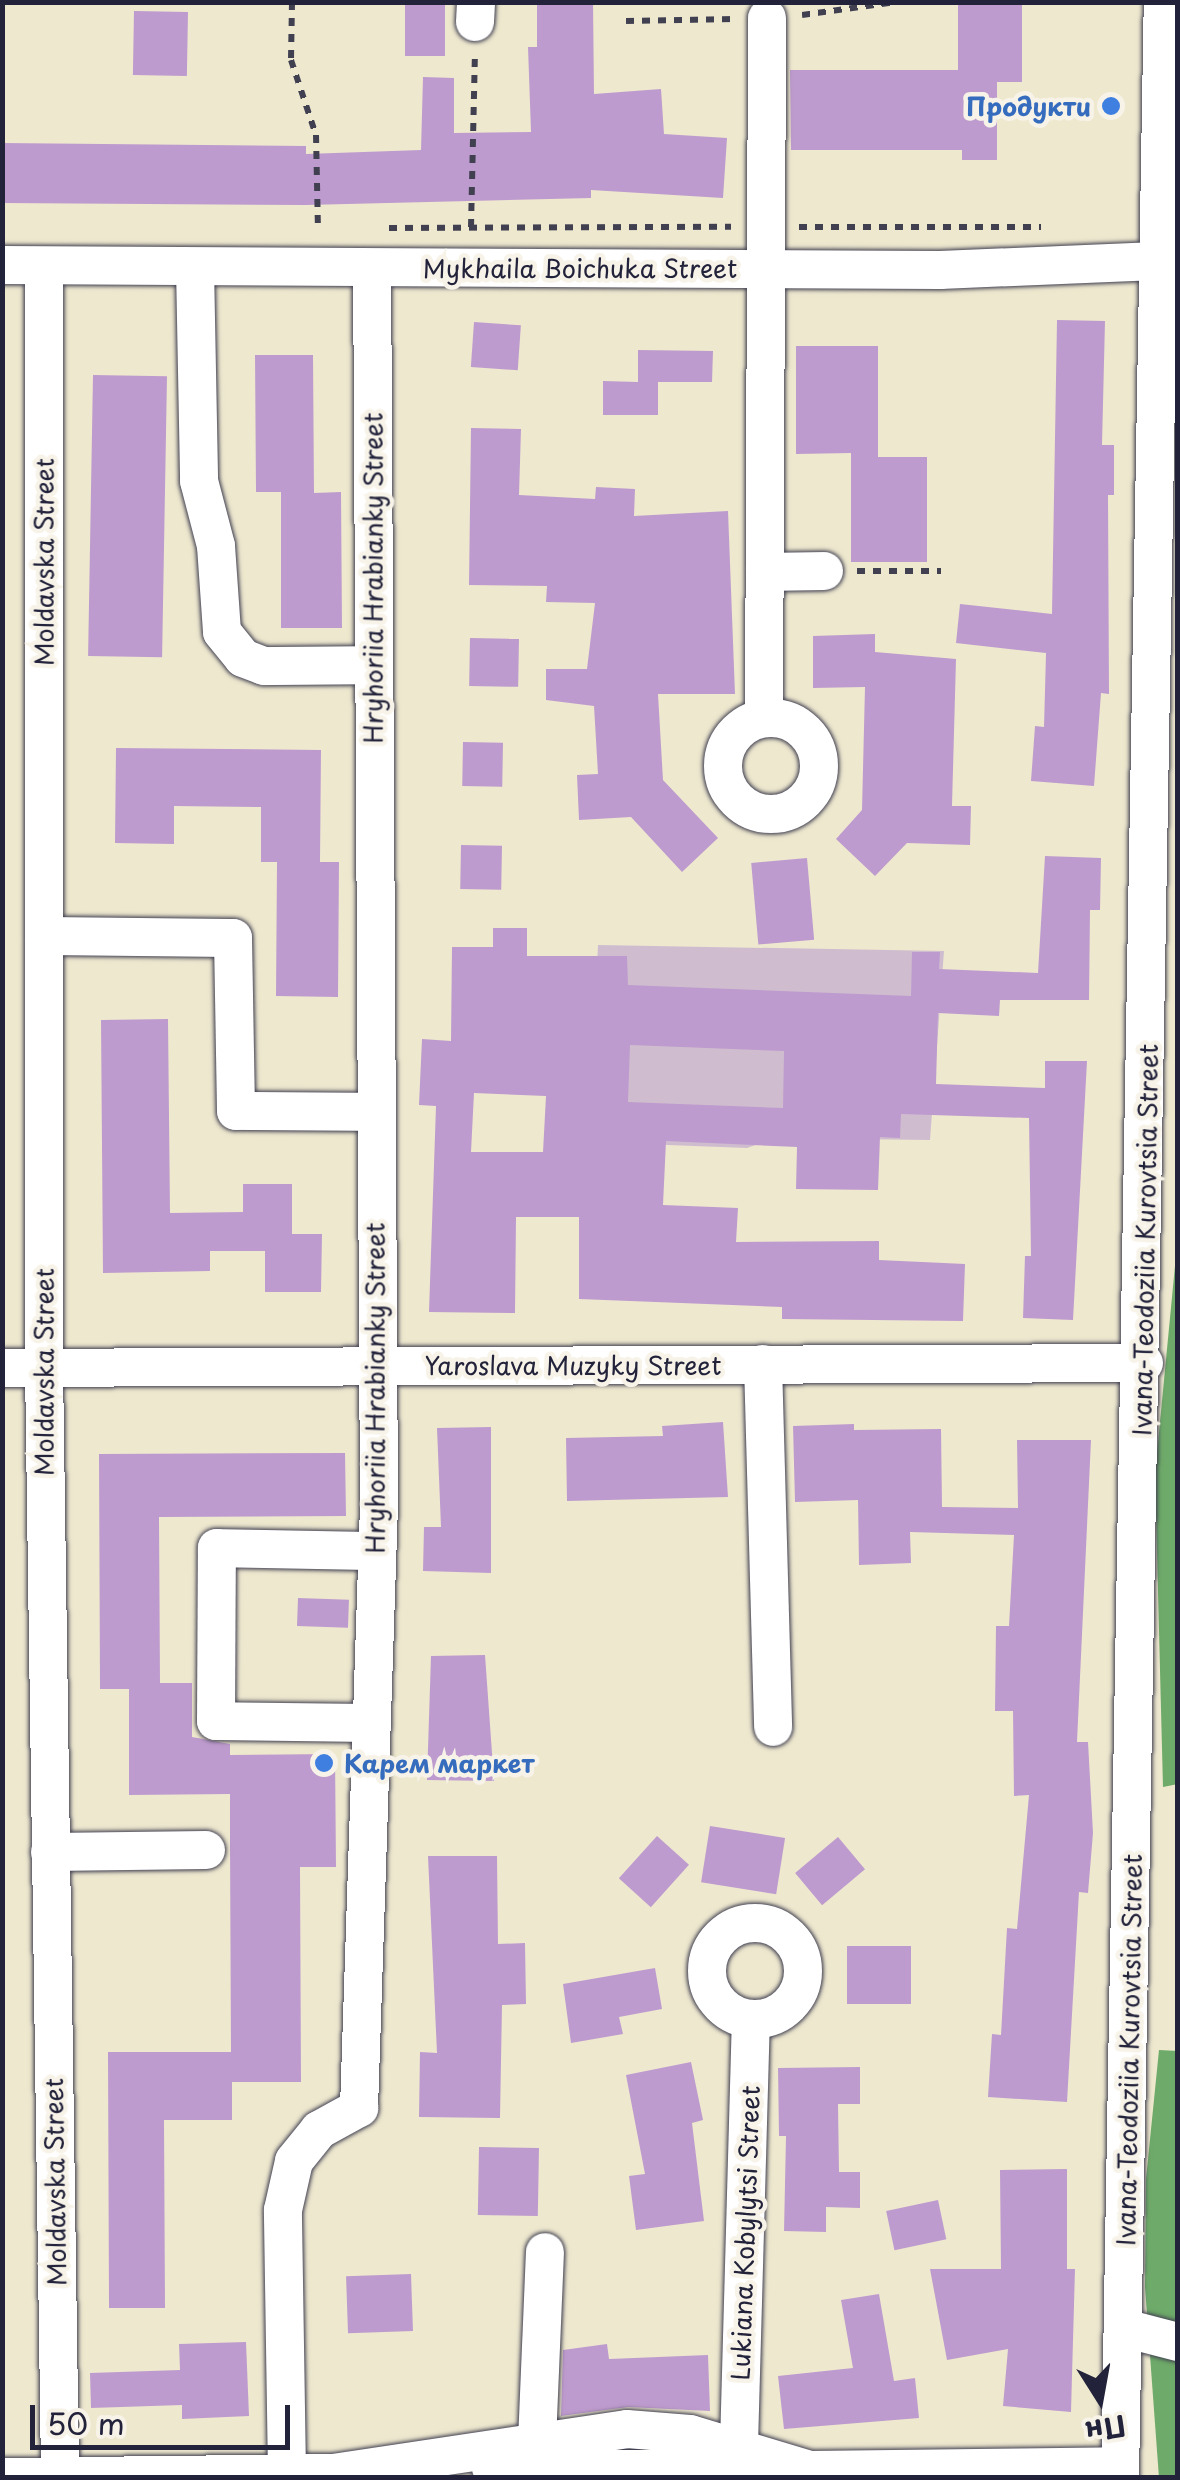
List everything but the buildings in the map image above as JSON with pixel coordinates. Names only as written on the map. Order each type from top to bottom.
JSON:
[{"type":"street","name":"Ivana-Teodoziia Kurovtsia Street","points":[[1120,2472],[1144,1363],[1162,1205],[1157,261],[1163,2]]},
{"type":"street","points":[[764,717],[767,18]]},
{"type":"street","name":"Mykhaila Boichuka Street","points":[[2,266],[768,269],[1157,261]]},
{"type":"street","name":"Moldavska Street","points":[[44,266],[44,1367],[60,2477]]},
{"type":"street","points":[[195,267],[199,481],[217,554],[222,632],[243,658],[264,666],[373,665]]},
{"type":"street","name":"Hryhoriia Hrabianky Street","points":[[287,2474],[284,2210],[294,2160],[319,2130],[359,2108],[377,1551],[372,268]]},
{"type":"street","points":[[766,572],[824,571]]},
{"type":"street","points":[[44,936],[233,938],[236,1111],[374,1112]]},
{"type":"street","name":"Yaroslava Muzyky Street","points":[[2,1368],[1144,1363]]},
{"type":"street","points":[[763,1364],[773,1727]]},
{"type":"street","points":[[371,1722],[216,1722],[217,1548],[377,1551]]},
{"type":"street","points":[[50,1852],[206,1850]]},
{"type":"street","name":"Lukiana Kobylytsi Street","points":[[739,2445],[751,2020]]},
{"type":"street","points":[[538,2442],[545,2252]]},
{"type":"street","points":[[1124,2328],[1178,2342]]},
{"type":"street","points":[[2,2478],[332,2475],[627,2428],[739,2445],[810,2470]]},
{"type":"street","points":[[371,2468],[608,2473],[1120,2472]]},
{"type":"path","points":[[292,2],[290,60],[316,135],[318,228]]},
{"type":"path","points":[[626,20],[767,18],[896,2]]},
{"type":"path","points":[[470,268],[475,12]]},
{"type":"path","points":[[376,228],[1055,226]]},
{"type":"path","points":[[298,228],[337,228]]},
{"type":"path","points":[[824,571],[941,572]]},
{"type":"shaded area","points":[[598,945],[944,951],[930,1140],[776,1138],[747,1148],[589,1142]]},
{"type":"green space","points":[[1177,1245],[1178,1784],[1163,1787],[1155,1474]]},
{"type":"green space","points":[[1159,2050],[1178,2051],[1178,2477],[1159,2478],[1145,2287],[1146,2179]]},
{"type":"place","name":"Продукти","points":[[1111,106]]},
{"type":"place","name":"Карем маркет","points":[[324,1763]]}]
